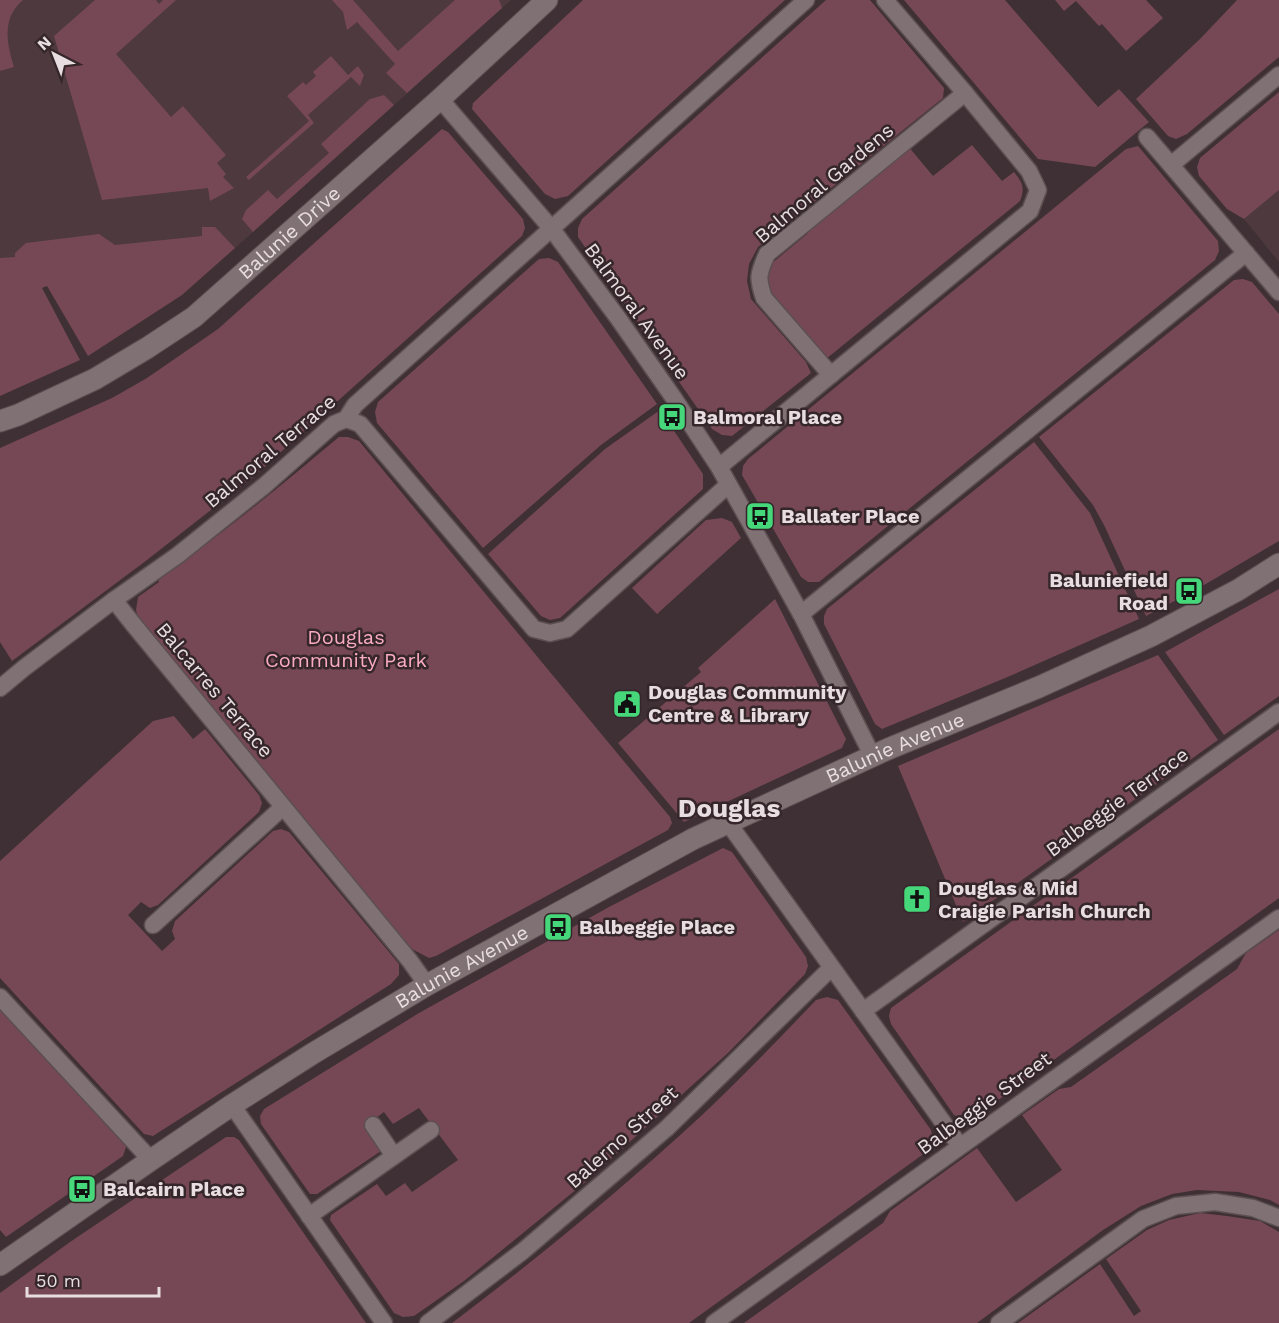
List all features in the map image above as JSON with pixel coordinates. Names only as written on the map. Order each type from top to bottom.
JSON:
[{"type":"street","name":"Balunie Drive","points":[[0,421],[95,379],[194,316],[440,99],[548,0]]},
{"type":"street","points":[[551,228],[806,0]]},
{"type":"street","points":[[718,467],[1030,211],[1038,190],[1029,171],[885,0]]},
{"type":"street","points":[[1171,165],[1279,75]]},
{"type":"street","name":"Balmoral Gardens","points":[[831,375],[764,298],[759,284],[761,269],[767,255],[965,93]]},
{"type":"street","name":"Balmoral Avenue","points":[[440,99],[551,228],[673,397],[718,467],[801,614],[873,757]]},
{"type":"street","points":[[1147,136],[1279,292]]},
{"type":"street","name":"Balmoral Terrace","points":[[0,688],[114,600],[177,555],[238,507],[334,424],[346,419],[355,405],[551,228]]},
{"type":"street","points":[[801,614],[1246,253]]},
{"type":"street","points":[[346,419],[360,424],[534,629],[550,633],[567,629],[728,485]]},
{"type":"street","name":"Balunie Avenue","points":[[0,1265],[232,1105],[312,1054],[427,985],[693,839],[888,749],[1039,687],[1151,636],[1238,590],[1279,564]]},
{"type":"street","name":"Balcarres Terrace","points":[[114,600],[410,961],[427,985]]},
{"type":"street","name":"Balbeggie Terrace","points":[[863,1011],[1279,712]]},
{"type":"street","points":[[153,925],[283,807]]},
{"type":"street","points":[[729,821],[960,1146]]},
{"type":"street","name":"Balbeggie Street","points":[[714,1323],[1279,918]]},
{"type":"street","name":"Balerno Street","points":[[428,1323],[523,1251],[668,1128],[832,968]]},
{"type":"street","points":[[0,997],[151,1160]]},
{"type":"street","points":[[232,1105],[384,1323]]},
{"type":"street","points":[[373,1125],[394,1156]]},
{"type":"street","points":[[309,1216],[431,1130]]},
{"type":"street","points":[[999,1323],[1143,1220],[1176,1206],[1215,1202],[1253,1208],[1279,1218]]},
{"type":"shaded area","points":[[0,0],[511,0],[235,248],[223,236],[0,285]]},
{"type":"shaded area","points":[[1279,190],[1279,262],[1244,219]]},
{"type":"green space","points":[[0,0],[23,0],[11,15],[9,23],[9,49],[14,67],[0,71]]},
{"type":"green space","points":[[95,0],[156,0],[159,4],[163,0],[176,0],[116,54],[171,117],[183,106],[226,155],[217,163],[226,174],[223,177],[234,188],[210,201],[208,188],[102,200],[54,36]]},
{"type":"green space","points":[[332,0],[353,0],[398,51],[455,0],[499,0],[502,8],[407,93],[386,73],[395,64],[357,22],[347,30],[343,12]]},
{"type":"green space","points":[[583,0],[785,0],[568,196],[555,199],[545,194],[472,109],[473,103]]},
{"type":"green space","points":[[826,0],[870,0],[944,88],[943,98],[758,247],[749,264],[747,281],[751,299],[806,362],[811,373],[732,436],[722,435],[712,429],[578,237],[578,228],[582,219]]},
{"type":"green space","points":[[904,0],[1005,0],[1098,107],[1119,89],[1149,122],[1095,167],[1038,159]]},
{"type":"green space","points":[[1055,0],[1146,0],[1163,18],[1126,51],[1102,24],[1099,26],[1076,1],[1064,11]]},
{"type":"green space","points":[[1237,0],[1279,0],[1279,57],[1187,134],[1176,139],[1168,136],[1136,99],[1201,38]]},
{"type":"green space","points":[[331,56],[348,75],[358,66],[364,75],[360,86],[351,77],[308,115],[314,123],[249,180],[246,177],[309,121],[287,96],[303,82],[306,85],[316,76],[313,72]]},
{"type":"green space","points":[[1279,92],[1279,190],[1244,219],[1227,209],[1199,176],[1197,167],[1200,158]]},
{"type":"green space","points":[[384,95],[394,105],[253,232],[242,219],[246,210],[268,190],[277,199],[329,153],[321,144],[370,99]]},
{"type":"green space","points":[[442,129],[448,132],[523,219],[525,228],[522,236],[253,477],[12,661],[0,642],[0,448],[112,398],[147,378],[218,329]]},
{"type":"green space","points":[[972,145],[1002,181],[1014,172],[1022,186],[1020,201],[826,359],[768,293],[766,279],[771,264],[807,234],[815,222],[908,146],[933,176]]},
{"type":"green space","points":[[1138,146],[1218,241],[1219,251],[1215,260],[819,582],[808,582],[801,577],[742,475],[743,466],[748,459],[1126,149]]},
{"type":"green space","points":[[202,227],[215,227],[235,248],[182,295],[88,356],[47,286],[42,288],[80,360],[0,396],[0,258],[15,257],[15,253],[26,243],[99,234],[115,245],[202,236]]},
{"type":"green space","points":[[549,258],[558,262],[657,404],[601,445],[483,548],[377,423],[375,412],[378,402],[539,259]]},
{"type":"green space","points":[[1243,279],[1252,282],[1279,314],[1279,541],[1146,616],[1093,505],[1039,437],[1234,280]]},
{"type":"green space","points":[[660,410],[703,474],[703,489],[560,618],[550,620],[541,616],[488,554],[605,449]]},
{"type":"green space","name":"Douglas Community Park","points":[[339,437],[359,441],[670,817],[672,823],[668,830],[429,958],[410,948],[139,621],[136,610],[138,597],[159,582],[158,578],[227,528]]},
{"type":"green space","points":[[1034,442],[1090,513],[1139,619],[882,729],[875,724],[824,624],[827,609]]},
{"type":"green space","points":[[722,518],[732,522],[741,538],[657,614],[632,588],[706,520]]},
{"type":"green space","points":[[1279,589],[1279,696],[1224,735],[1165,652]]},
{"type":"green space","points":[[775,599],[846,739],[842,748],[684,822],[618,743],[701,672],[698,668]]},
{"type":"green space","points":[[1158,655],[1218,740],[963,922],[898,766]]},
{"type":"green space","points":[[174,716],[193,739],[205,729],[259,795],[262,803],[259,812],[158,905],[150,908],[141,902],[128,915],[162,951],[175,939],[172,931],[175,921],[273,831],[281,829],[289,832],[399,964],[399,975],[391,984],[153,1136],[144,1134],[0,978],[0,861],[153,721]]},
{"type":"green space","points":[[1279,729],[1279,898],[973,1118],[963,1119],[954,1115],[891,1024],[889,1016],[891,1008]]},
{"type":"green space","points":[[723,848],[732,852],[806,957],[808,966],[805,974],[729,1052],[583,1184],[464,1281],[414,1316],[403,1317],[394,1313],[330,1220],[331,1215],[377,1184],[386,1196],[405,1183],[412,1192],[458,1160],[419,1108],[393,1124],[384,1112],[364,1127],[381,1151],[317,1194],[310,1194],[261,1124],[260,1116],[264,1109],[419,1013],[609,907]]},
{"type":"green space","points":[[1279,930],[1279,1205],[1270,1200],[1239,1192],[1197,1190],[1172,1194],[1141,1206],[1103,1230],[977,1323],[744,1323],[883,1223],[890,1211],[977,1148],[1016,1202],[1062,1170],[1022,1115],[1059,1089],[1071,1087],[1237,969],[1246,953]]},
{"type":"green space","points":[[827,997],[838,1000],[931,1130],[934,1141],[929,1150],[689,1323],[452,1323],[548,1248],[641,1170],[716,1102],[816,1000]]},
{"type":"green space","points":[[0,1007],[123,1139],[126,1147],[123,1156],[6,1237],[0,1230]]},
{"type":"green space","points":[[226,1137],[239,1140],[366,1323],[0,1323],[0,1293],[70,1242]]},
{"type":"green space","points":[[1200,1213],[1260,1221],[1279,1232],[1279,1323],[1018,1323],[1100,1264],[1134,1316],[1141,1311],[1106,1259],[1147,1230],[1169,1220]]},
{"type":"place","name":"Balmoral Place","points":[[672,417]]},
{"type":"place","name":"Ballater Place","points":[[760,516]]},
{"type":"place","name":"Baluniefield Road","points":[[1189,591]]},
{"type":"place","name":"Douglas Community Centre & Library","points":[[627,704]]},
{"type":"place","name":"Douglas & Mid Craigie Parish Church","points":[[917,899]]},
{"type":"place","name":"Balbeggie Place","points":[[558,927]]},
{"type":"place","name":"Balcairn Place","points":[[82,1189]]},
{"type":"district","name":"Douglas","points":[[729,808]]}]
